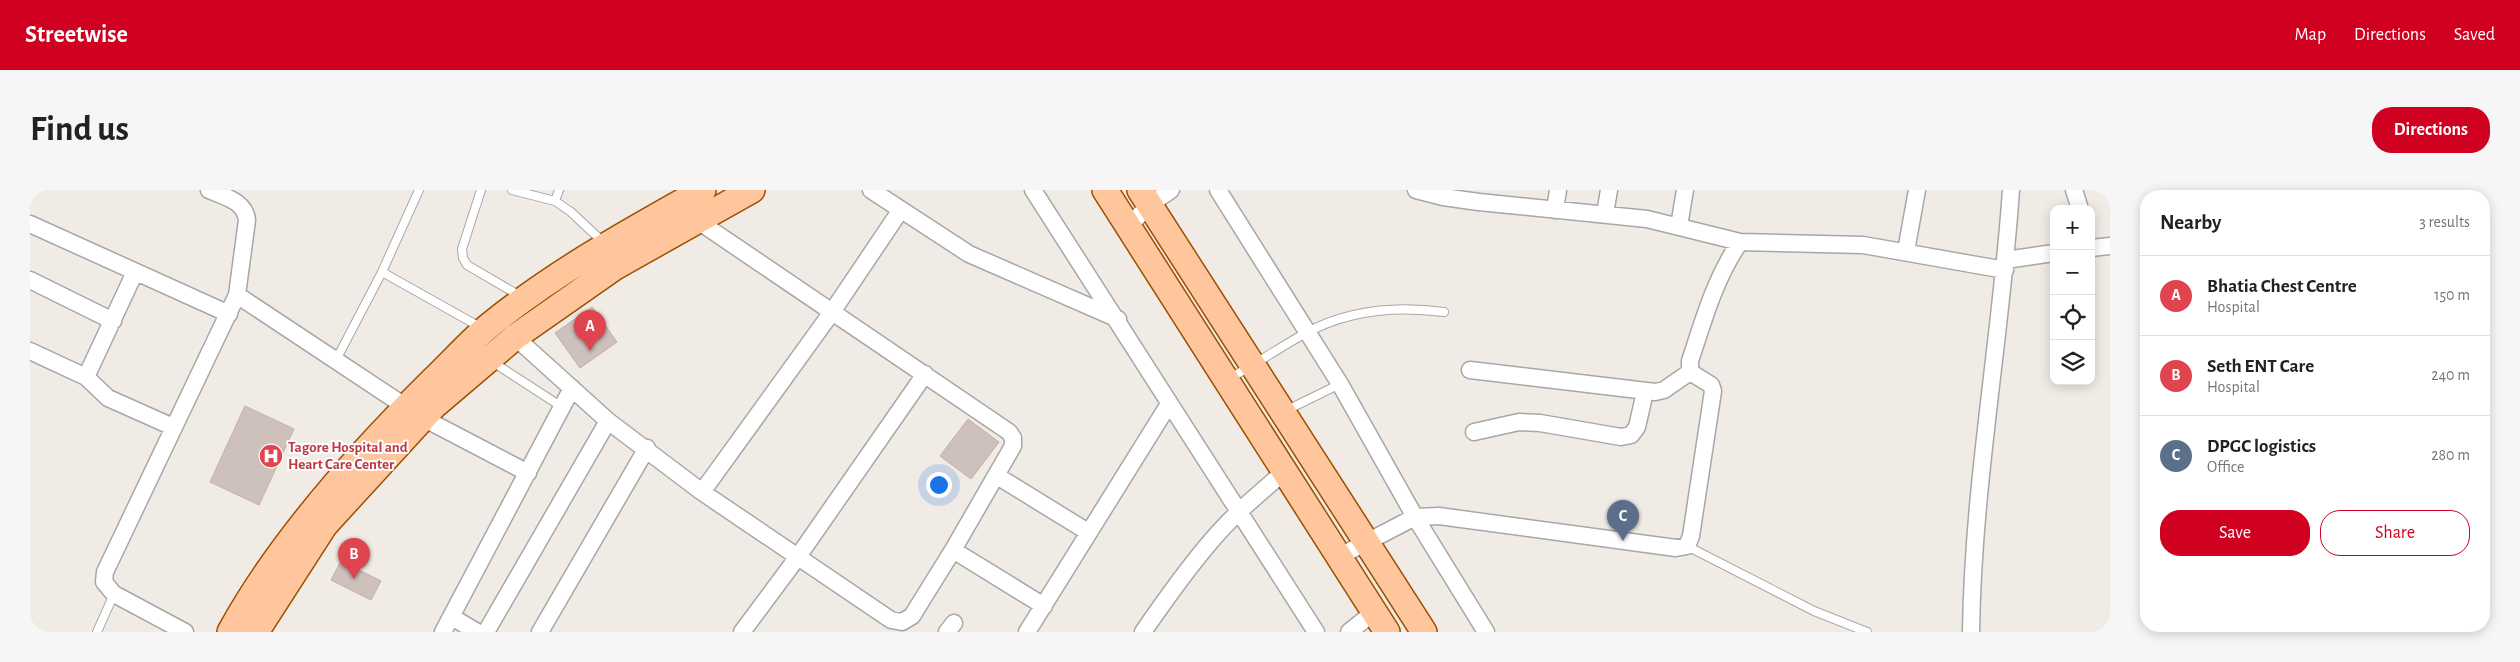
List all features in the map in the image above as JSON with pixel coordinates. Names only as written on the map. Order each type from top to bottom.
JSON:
[{"type":"main road","points":[[256,632],[325,525],[415,412],[485,330],[526,299],[607,245],[703,190]]},
{"type":"main road","points":[[230,632],[248,600],[300,530],[380,433],[415,412],[489,360],[515,336],[614,267],[752,190]]},
{"type":"main road","points":[[1105,190],[1340,556],[1380,622]]},
{"type":"main road","points":[[1145,197],[1252,367],[1424,632]]},
{"type":"street","points":[[185,632],[114,594],[104,582],[105,572],[237,294],[248,220],[246,212],[237,203],[209,190]]},
{"type":"street","points":[[871,190],[900,211],[970,254],[1118,319]]},
{"type":"street","points":[[1033,190],[1118,319],[1169,404],[1316,632]]},
{"type":"street","points":[[1128,227],[1145,197],[1171,190]]},
{"type":"street","points":[[1218,190],[1340,384],[1415,517],[1486,632]]},
{"type":"street","points":[[1416,190],[1555,210],[1605,214],[1679,226],[1740,242],[1773,244],[1818,243],[2006,265],[2050,254]]},
{"type":"street","points":[[1555,210],[1558,190]]},
{"type":"street","points":[[1605,214],[1609,190]]},
{"type":"street","points":[[1679,226],[1685,190]]},
{"type":"street","points":[[1906,252],[1917,190]]},
{"type":"street","points":[[1971,632],[1976,506],[2006,265],[2011,190]]},
{"type":"street","points":[[2074,190],[2079,205]]},
{"type":"street","points":[[702,492],[832,312],[900,211]]},
{"type":"street","points":[[515,336],[608,420],[702,492],[891,620],[902,622],[912,616],[997,476],[1013,446],[1013,438],[1009,432],[925,374],[698,221]]},
{"type":"street","points":[[30,224],[229,314]]},
{"type":"street","points":[[1690,372],[1690,361],[1712,294],[1726,263],[1740,242]]},
{"type":"street","points":[[2095,246],[2110,246]]},
{"type":"street","points":[[86,377],[135,272]]},
{"type":"street","points":[[30,280],[113,320]]},
{"type":"street","points":[[237,294],[415,412],[528,473]]},
{"type":"street","points":[[30,351],[86,377],[108,398],[173,427]]},
{"type":"street","points":[[1470,370],[1645,392],[1664,390],[1690,372]]},
{"type":"street","points":[[1340,556],[1415,517],[1439,516],[1676,548],[1687,546],[1691,536],[1713,391],[1710,385],[1690,372]]},
{"type":"street","points":[[742,632],[797,558],[925,374]]},
{"type":"street","points":[[443,632],[572,388]]},
{"type":"street","points":[[1474,432],[1519,422],[1540,423],[1622,437],[1631,435],[1637,427],[1645,392]]},
{"type":"street","points":[[1027,632],[1169,404]]},
{"type":"street","points":[[486,632],[608,420]]},
{"type":"street","points":[[540,632],[647,448]]},
{"type":"street","points":[[1143,632],[1177,583],[1239,511],[1285,471]]},
{"type":"street","points":[[997,476],[1088,532]]},
{"type":"street","points":[[953,550],[1044,606]]},
{"type":"street","points":[[452,617],[477,632]]},
{"type":"street","points":[[1349,632],[1380,622]]},
{"type":"lane","points":[[336,360],[382,272],[419,190]]},
{"type":"lane","points":[[481,190],[462,249],[463,258],[467,265],[526,299]]},
{"type":"lane","points":[[512,190],[554,201],[571,212],[607,245]]},
{"type":"lane","points":[[554,201],[559,190]]},
{"type":"lane","points":[[382,272],[485,330]]},
{"type":"lane","points":[[1226,380],[1252,367],[1308,332],[1344,318],[1374,311],[1416,308],[1444,312]]},
{"type":"lane","points":[[489,360],[562,407]]},
{"type":"lane","points":[[1282,413],[1340,384]]},
{"type":"lane","points":[[1687,546],[1806,607],[1867,632]]},
{"type":"lane","points":[[97,632],[114,594]]},
{"type":"building","points":[[592,307],[617,342],[580,368],[555,333]]},
{"type":"building","points":[[245,406],[294,429],[259,505],[210,482]]},
{"type":"building","points":[[968,419],[999,442],[971,479],[940,456]]},
{"type":"building","points":[[341,561],[381,581],[371,600],[331,580]]},
{"type":"place","name":"Bhatia Chest Centre","points":[[590,351]]},
{"type":"place","name":"Tagore Hospital and Heart Care Center","points":[[271,456]]},
{"type":"place","name":"DPGC logistics","points":[[1623,541]]},
{"type":"place","name":"Seth ENT Care","points":[[354,579]]}]
